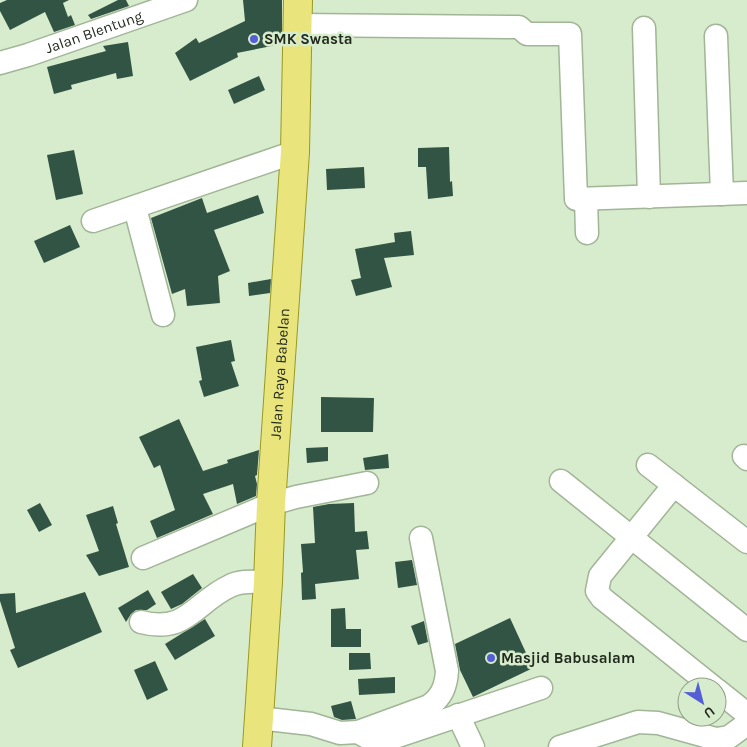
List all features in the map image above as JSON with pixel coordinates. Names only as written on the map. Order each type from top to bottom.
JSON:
[{"type":"main road","name":"Jalan Raya Babelan","points":[[257,747],[268,582],[270,504],[295,152],[298,12]]},
{"type":"street","name":"Jalan Blentung","points":[[0,63],[186,0]]},
{"type":"street","points":[[298,12],[519,27],[527,34],[570,34],[576,199],[747,193]]},
{"type":"street","points":[[644,28],[649,196]]},
{"type":"street","points":[[716,36],[722,194]]},
{"type":"street","points":[[93,221],[295,152]]},
{"type":"street","points":[[586,199],[587,233]]},
{"type":"street","points":[[135,208],[163,315]]},
{"type":"street","points":[[648,465],[747,542]]},
{"type":"street","points":[[561,481],[747,630]]},
{"type":"street","points":[[143,558],[270,504],[367,483]]},
{"type":"street","points":[[674,485],[600,576],[597,590],[602,598],[701,677]]},
{"type":"street","points":[[259,718],[311,724],[340,733],[358,732],[429,706],[436,701],[443,692],[447,681],[447,671],[421,538]]},
{"type":"street","points":[[141,622],[154,626],[171,624],[194,611],[228,586],[242,582],[268,582]]},
{"type":"street","points":[[358,732],[377,743],[541,688]]},
{"type":"street","points":[[727,698],[747,714]]},
{"type":"street","points":[[458,715],[473,747]]},
{"type":"street","points":[[560,747],[638,722],[658,723],[678,737],[716,738],[729,737],[747,724]]},
{"type":"building","points":[[7,0],[69,0],[63,3],[68,17],[71,15],[75,25],[54,32],[45,12],[10,30],[0,11],[0,3]]},
{"type":"building","points":[[118,0],[126,0],[129,6],[91,19],[88,15]]},
{"type":"building","points":[[243,0],[282,0],[282,44],[237,53],[238,57],[190,81],[175,53],[196,38],[199,43],[245,21]]},
{"type":"building","points":[[128,42],[133,76],[117,79],[116,73],[71,85],[72,89],[54,94],[47,67],[106,51],[103,46]]},
{"type":"building","points":[[259,76],[265,90],[234,104],[228,90]]},
{"type":"building","points":[[449,147],[450,182],[452,181],[453,196],[428,199],[426,167],[418,167],[418,148]]},
{"type":"building","points":[[74,150],[83,194],[56,200],[47,155]]},
{"type":"building","points":[[364,167],[365,188],[327,190],[326,169]]},
{"type":"building","points":[[258,195],[264,213],[214,230],[230,271],[218,276],[220,303],[187,306],[185,289],[172,294],[151,218],[202,198],[207,213]]},
{"type":"building","points":[[70,225],[80,247],[44,263],[34,241]]},
{"type":"building","points":[[411,231],[414,255],[384,258],[392,287],[356,296],[351,280],[361,278],[355,249],[395,242],[394,233]]},
{"type":"building","points":[[271,279],[270,293],[249,296],[248,283]]},
{"type":"building","points":[[231,340],[235,361],[231,362],[239,386],[204,397],[199,381],[202,380],[196,347]]},
{"type":"building","points":[[321,397],[374,398],[373,432],[321,432]]},
{"type":"building","points":[[179,419],[203,471],[228,463],[227,460],[259,450],[257,475],[255,476],[257,484],[256,496],[237,504],[233,484],[203,494],[213,514],[157,538],[150,521],[175,510],[160,465],[154,468],[139,437]]},
{"type":"building","points":[[328,447],[328,461],[307,463],[306,448]]},
{"type":"building","points":[[388,454],[389,468],[365,470],[363,458]]},
{"type":"building","points":[[40,503],[52,525],[39,532],[27,510]]},
{"type":"building","points":[[354,503],[355,532],[367,531],[369,549],[356,550],[359,579],[315,584],[316,599],[302,600],[301,544],[315,543],[313,507]]},
{"type":"building","points":[[113,506],[118,523],[116,524],[129,567],[99,576],[86,555],[99,551],[86,515]]},
{"type":"building","points":[[412,560],[417,585],[398,588],[395,562]]},
{"type":"building","points":[[193,574],[202,588],[182,604],[171,609],[161,592]]},
{"type":"building","points":[[148,590],[156,604],[147,610],[136,610],[126,622],[118,608]]},
{"type":"building","points":[[85,592],[102,632],[18,668],[10,650],[15,648],[0,601],[0,594],[15,593],[16,613]]},
{"type":"building","points":[[345,608],[346,629],[361,629],[361,647],[331,647],[331,609]]},
{"type":"building","name":"Masjid Babusalam","points":[[510,618],[533,668],[473,697],[460,670],[455,644]]},
{"type":"building","points":[[205,619],[215,636],[175,660],[165,644]]},
{"type":"building","points":[[424,621],[428,642],[418,645],[411,626]]},
{"type":"building","points":[[349,653],[370,653],[371,669],[349,670]]},
{"type":"building","points":[[155,661],[168,690],[147,700],[134,670]]},
{"type":"building","points":[[395,677],[395,693],[359,695],[358,679]]},
{"type":"building","points":[[351,701],[356,719],[342,720],[334,717],[331,706]]},
{"type":"place","name":"SMK Swasta","points":[[254,39]]},
{"type":"place","name":"Masjid Babusalam","points":[[491,658]]}]
